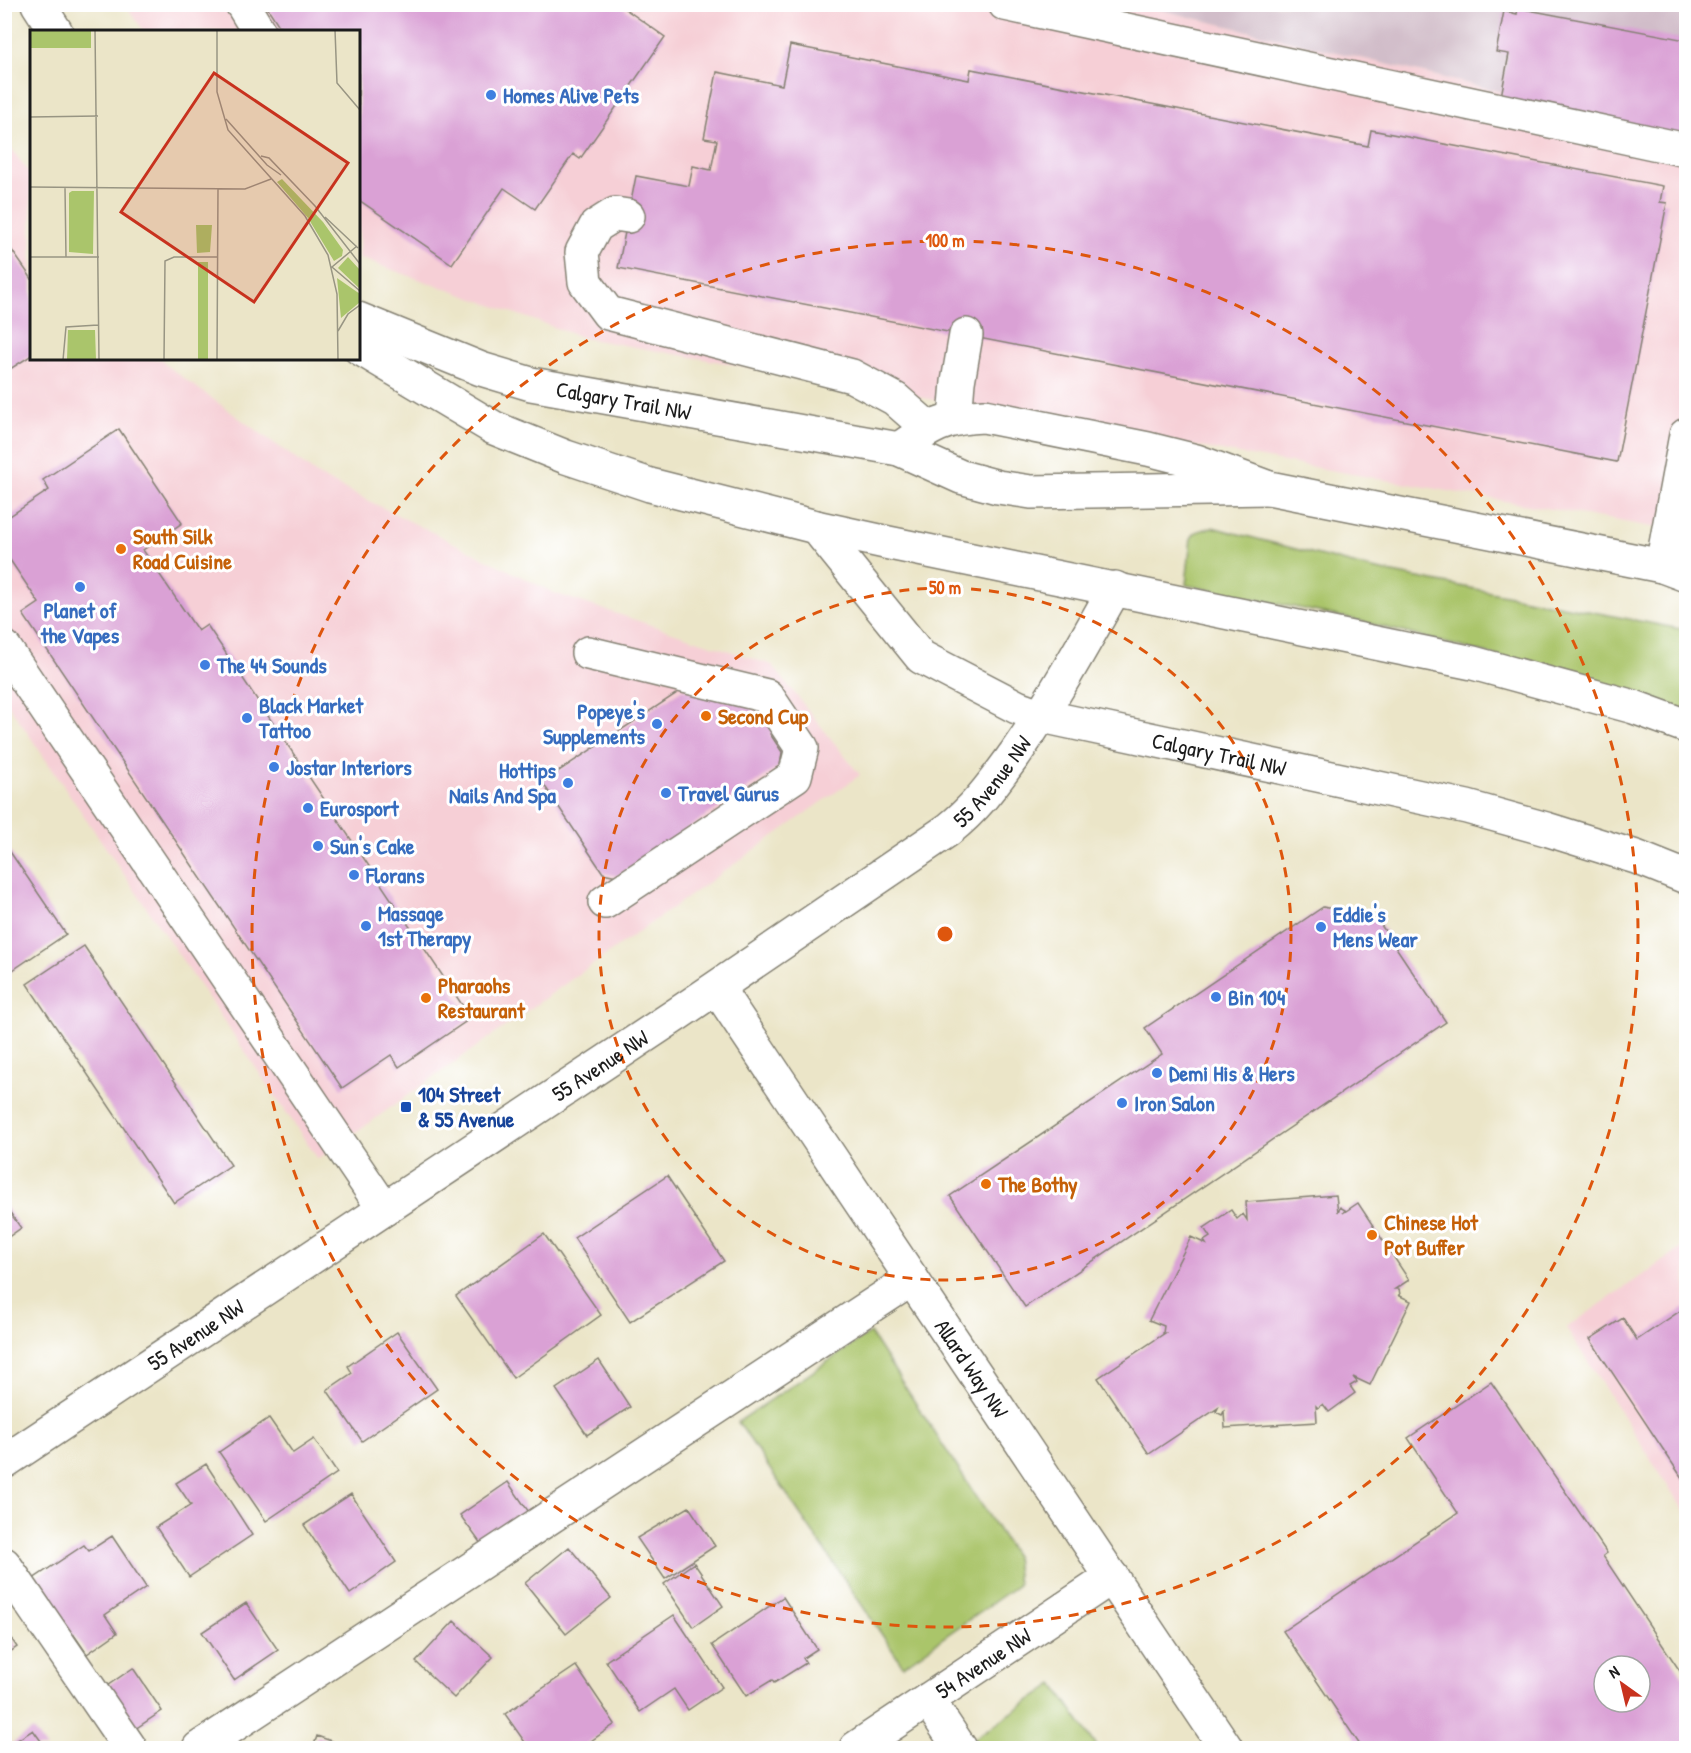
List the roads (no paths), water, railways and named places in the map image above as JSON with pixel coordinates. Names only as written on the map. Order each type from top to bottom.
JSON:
[{"type":"street","points":[[38,4],[55,30]]},
{"type":"street","points":[[242,4],[258,30]]},
{"type":"street","points":[[1005,4],[1686,150]]},
{"type":"street","points":[[628,216],[615,214],[596,226],[582,252],[585,282],[608,313],[852,376],[941,424],[957,382],[966,335]]},
{"type":"street","name":"Calgary Trail NW","points":[[360,320],[481,369],[531,384],[899,448],[979,483],[1031,492],[1269,488]]},
{"type":"street","points":[[360,348],[494,428],[529,443],[650,485],[816,527],[1473,663],[1634,707],[1686,726]]},
{"type":"street","name":"Calgary Trail NW","points":[[899,448],[941,424],[963,417],[984,416],[1148,449],[1196,462],[1269,488],[1674,571]]},
{"type":"street","points":[[1674,571],[1686,435]]},
{"type":"street","name":"Calgary Trail NW","points":[[816,527],[921,657],[1017,706],[1042,716],[1467,807],[1580,839],[1636,857],[1686,877]]},
{"type":"street","name":"55 Avenue NW","points":[[4,1462],[717,988],[970,813],[1042,716],[1115,588]]},
{"type":"street","points":[[4,647],[384,1209]]},
{"type":"street","points":[[588,653],[767,696],[802,748],[795,776],[605,902]]},
{"type":"street","name":"Allard Way NW","points":[[717,988],[1226,1749]]},
{"type":"street","points":[[199,1749],[912,1279]]},
{"type":"street","points":[[4,1564],[130,1749]]},
{"type":"street","name":"54 Avenue NW","points":[[856,1749],[1112,1577]]},
{"type":"street","points":[[928,1700],[960,1749]]},
{"type":"place","name":"Homes Alive Pets","points":[[491,95]]},
{"type":"place","name":"South Silk Road Cuisine","points":[[121,549]]},
{"type":"place","name":"Planet of the Vapes","points":[[80,587]]},
{"type":"place","name":"The 44 Sounds","points":[[205,665]]},
{"type":"place","name":"Second Cup","points":[[706,716]]},
{"type":"place","name":"Black Market Tattoo","points":[[247,718]]},
{"type":"place","name":"Popeye's Supplements","points":[[657,724]]},
{"type":"place","name":"Jostar Interiors","points":[[274,767]]},
{"type":"place","name":"Hottips Nails And Spa","points":[[568,783]]},
{"type":"place","name":"Travel Gurus","points":[[666,793]]},
{"type":"place","name":"Eurosport","points":[[308,808]]},
{"type":"place","name":"Sun's Cake","points":[[318,846]]},
{"type":"place","name":"Florans","points":[[354,875]]},
{"type":"place","name":"Massage 1st Therapy","points":[[366,926]]},
{"type":"place","name":"Eddie's Mens Wear","points":[[1321,927]]},
{"type":"place","name":"Bin 104","points":[[1216,997]]},
{"type":"place","name":"Pharaohs Restaurant","points":[[426,998]]},
{"type":"place","name":"Demi His & Hers","points":[[1157,1073]]},
{"type":"place","name":"Iron Salon","points":[[1122,1103]]},
{"type":"place","name":"104 Street & 55 Avenue","points":[[406,1107]]},
{"type":"place","name":"The Bothy","points":[[986,1184]]},
{"type":"place","name":"Chinese Hot Pot Buffer","points":[[1372,1235]]}]
